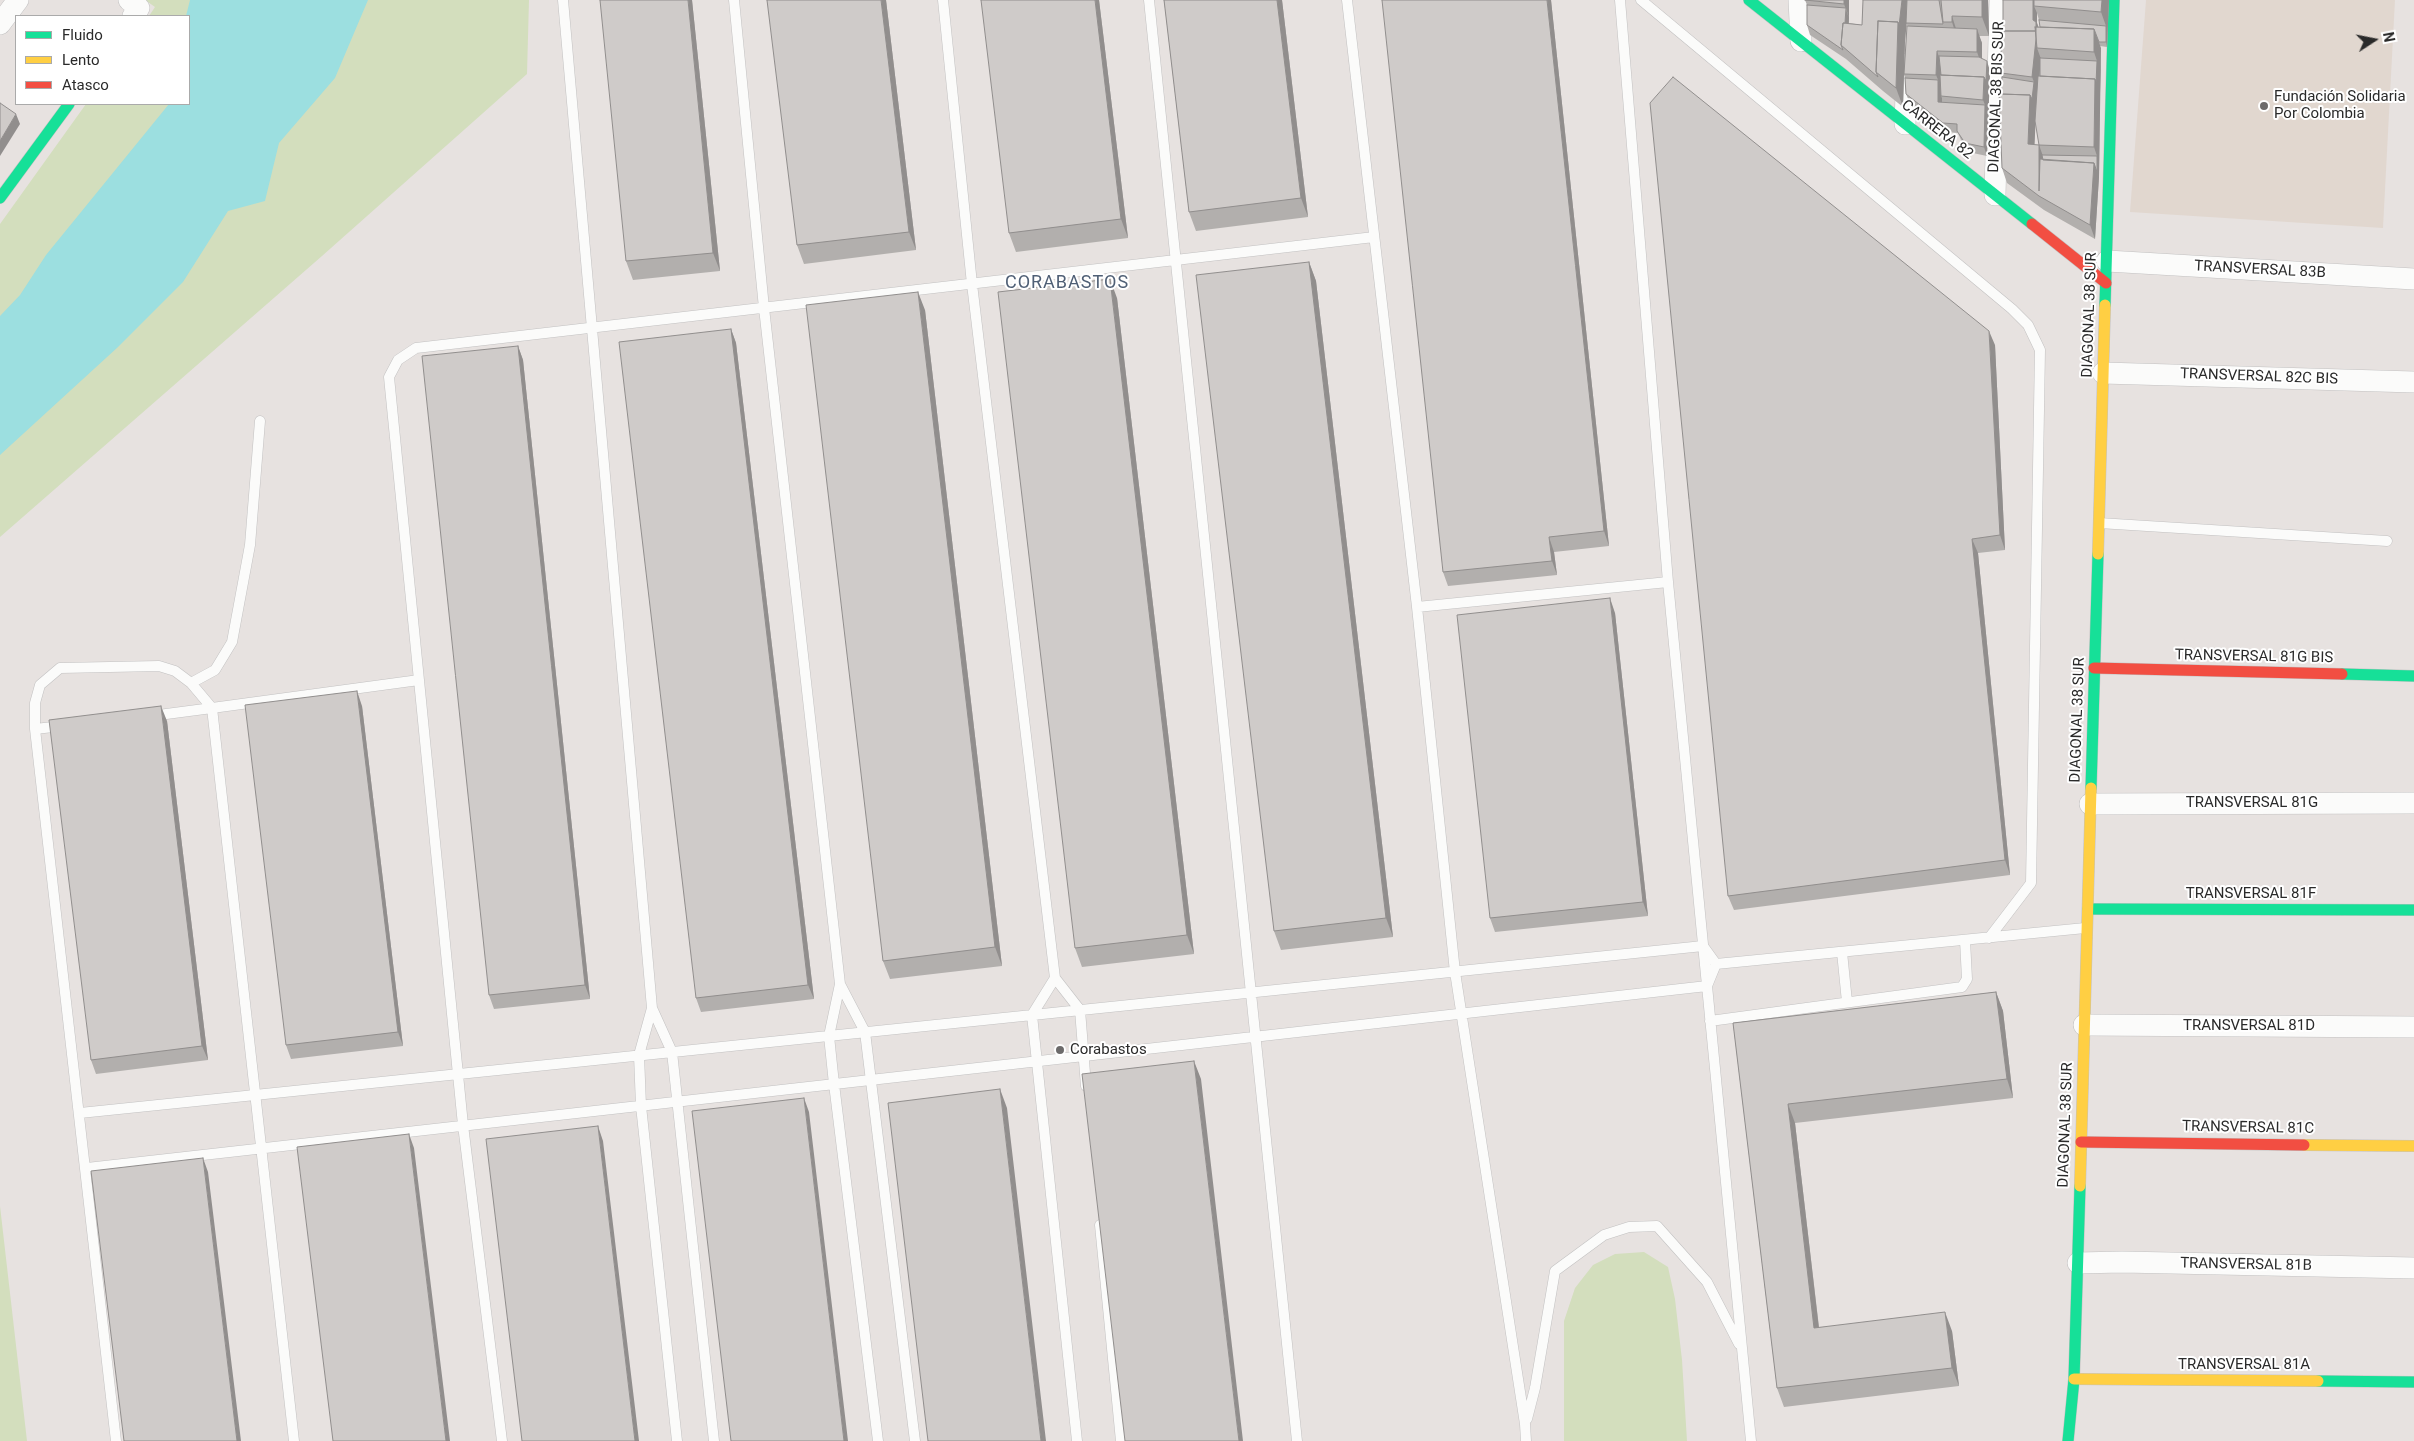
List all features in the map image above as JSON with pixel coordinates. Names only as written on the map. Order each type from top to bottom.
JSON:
[{"type":"street","points":[[0,24],[18,0]]},
{"type":"street","name":"CARRERA 82","points":[[1749,0],[2106,284]]},
{"type":"street","points":[[1799,0],[1801,41]]},
{"type":"street","name":"DIAGONAL 38 BIS SUR","points":[[1995,195],[2000,0]]},
{"type":"street","name":"DIAGONAL 38 SUR","points":[[2068,1441],[2074,1379],[2078,1263],[2086,928],[2114,0]]},
{"type":"street","points":[[1905,124],[1908,41]]},
{"type":"street","points":[[0,198],[68,105]]},
{"type":"street","name":"TRANSVERSAL 83B","points":[[2107,261],[2414,279]]},
{"type":"street","name":"TRANSVERSAL 82C BIS","points":[[2103,373],[2414,382]]},
{"type":"street","name":"TRANSVERSAL 81G BIS","points":[[2094,668],[2414,676]]},
{"type":"street","name":"TRANSVERSAL 81G","points":[[2090,804],[2414,803]]},
{"type":"street","name":"TRANSVERSAL 81F","points":[[2088,909],[2414,910]]},
{"type":"street","name":"TRANSVERSAL 81D","points":[[2084,1025],[2414,1027]]},
{"type":"street","name":"TRANSVERSAL 81C","points":[[2081,1142],[2414,1146]]},
{"type":"street","name":"TRANSVERSAL 81B","points":[[2078,1263],[2122,1262],[2414,1268]]},
{"type":"street","name":"TRANSVERSAL 81A","points":[[2074,1379],[2414,1382]]},
{"type":"lane","points":[[563,0],[652,1008],[672,1052],[714,1441]]},
{"type":"lane","points":[[734,0],[764,308],[840,984],[829,1036],[878,1441]]},
{"type":"lane","points":[[943,0],[972,284],[1055,978],[1080,1010],[1087,1095]]},
{"type":"lane","points":[[1149,0],[1297,1441]]},
{"type":"lane","points":[[1347,0],[1417,607],[1456,972],[1525,1424],[1526,1441]]},
{"type":"lane","points":[[1620,0],[1668,582],[1751,1441]]},
{"type":"lane","points":[[1641,0],[2012,309],[2028,325],[2040,350],[2031,882],[1988,938]]},
{"type":"lane","points":[[502,1441],[457,1074],[389,377],[398,360],[416,348],[1374,237]]},
{"type":"lane","points":[[191,683],[215,670],[232,642],[250,545],[260,421]]},
{"type":"lane","points":[[2098,523],[2387,541]]},
{"type":"lane","points":[[1417,607],[1668,582]]},
{"type":"lane","points":[[116,1441],[87,1168],[35,729],[35,703],[40,685],[60,668],[159,666],[175,671],[191,683],[212,708],[294,1441]]},
{"type":"lane","points":[[143,716],[419,680]]},
{"type":"lane","points":[[35,729],[74,725]]},
{"type":"lane","points":[[1716,964],[2086,928]]},
{"type":"lane","points":[[1710,1021],[1962,988],[1968,979],[1965,940]]},
{"type":"lane","points":[[1703,946],[1716,964]]},
{"type":"lane","points":[[80,1113],[1703,946]]},
{"type":"lane","points":[[1842,952],[1847,1002]]},
{"type":"lane","points":[[1707,986],[1716,964]]},
{"type":"lane","points":[[1055,978],[1032,1015],[1077,1441]]},
{"type":"lane","points":[[840,984],[865,1032],[915,1441]]},
{"type":"lane","points":[[87,1168],[1707,986]]},
{"type":"lane","points":[[652,1008],[639,1056],[641,1106],[677,1441]]},
{"type":"lane","points":[[1099,1214],[1121,1441]]},
{"type":"lane","points":[[1525,1424],[1535,1388],[1555,1271],[1604,1235],[1629,1227],[1657,1226],[1707,1282],[1742,1350]]},
{"type":"shaded area","name":"Fundación Solidaria Por Colombia","points":[[2146,0],[2395,0],[2383,228],[2130,212]]},
{"type":"green space","points":[[145,0],[529,0],[527,74],[0,537],[0,224],[85,105],[190,105],[190,15],[150,15],[155,7]]},
{"type":"green space","points":[[0,1206],[27,1441],[0,1441]]},
{"type":"green space","points":[[1644,1252],[1668,1267],[1675,1299],[1682,1360],[1687,1441],[1564,1441],[1564,1321],[1575,1288],[1593,1265],[1615,1254]]},
{"type":"water","points":[[190,0],[368,0],[335,78],[279,143],[265,201],[228,211],[183,282],[118,347],[0,455],[0,316],[20,295],[46,255],[168,105],[190,105],[190,15],[186,15]]},
{"type":"building","points":[[600,0],[688,0],[713,253],[626,261]]},
{"type":"building","points":[[767,0],[881,0],[909,232],[797,245]]},
{"type":"building","points":[[981,0],[1095,0],[1121,219],[1009,233]]},
{"type":"building","points":[[1164,0],[1277,0],[1301,198],[1189,212]]},
{"type":"building","points":[[1382,0],[1547,0],[1604,531],[1549,537],[1552,561],[1443,572]]},
{"type":"building","points":[[1805,0],[1844,0],[1844,4]]},
{"type":"building","points":[[1863,0],[1902,0],[1899,26],[1898,22],[1878,21],[1876,72],[1878,77],[1841,45],[1843,23],[1862,25]]},
{"type":"building","points":[[1907,0],[1939,0],[1943,24],[1906,23]]},
{"type":"building","points":[[1941,0],[1982,0],[1982,17],[1952,16],[1952,22],[1943,22]]},
{"type":"building","points":[[2003,0],[2033,0],[2033,20],[2036,22],[2036,31],[2003,31]]},
{"type":"building","points":[[2034,0],[2102,0],[2101,12],[2034,6]]},
{"type":"building","points":[[1807,5],[1846,8],[1841,45],[1843,50],[1807,25]]},
{"type":"building","points":[[2039,20],[2106,26],[2106,42],[2099,42],[2094,29],[2040,27]]},
{"type":"building","points":[[1878,21],[1898,22],[1896,88],[1876,72]]},
{"type":"building","points":[[1907,26],[1977,29],[1977,52],[1937,51],[1936,75],[1904,74]]},
{"type":"building","points":[[2035,27],[2094,29],[2094,52],[2037,48]]},
{"type":"building","points":[[2001,31],[2036,31],[2032,77],[2001,73]]},
{"type":"building","points":[[1939,56],[1979,57],[1987,61],[1986,81],[1984,77],[1941,75]]},
{"type":"building","points":[[2040,58],[2097,61],[2096,84],[2095,79],[2040,76]]},
{"type":"building","points":[[1940,75],[1984,77],[1983,100],[1941,96]]},
{"type":"building","points":[[2038,76],[2095,79],[2094,147],[2039,145],[2035,121]]},
{"type":"building","points":[[1673,77],[1989,331],[2000,535],[1972,539],[2005,860],[1728,896],[1650,103]]},
{"type":"building","points":[[2002,77],[2034,82],[2032,99],[2030,95],[2001,94]]},
{"type":"building","points":[[1905,78],[1938,80],[1938,102],[1985,105],[1984,147],[1965,143],[1957,131],[1957,124],[1943,123],[1906,94]]},
{"type":"building","points":[[1999,94],[2030,95],[2028,144],[2039,145],[2039,191],[2040,159],[2094,163],[2090,225],[2039,196],[2002,168]]},
{"type":"building","points":[[0,103],[16,114],[0,141]]},
{"type":"building","points":[[2042,155],[2097,156],[2097,172],[2094,163],[2043,160]]},
{"type":"building","points":[[1309,262],[1386,918],[1274,931],[1196,275]]},
{"type":"building","points":[[1110,279],[1187,935],[1075,948],[998,292]]},
{"type":"building","points":[[918,292],[995,947],[883,961],[806,305]]},
{"type":"building","points":[[731,329],[808,985],[696,998],[619,342]]},
{"type":"building","points":[[518,346],[585,985],[489,995],[422,356]]},
{"type":"building","points":[[1610,598],[1643,902],[1490,918],[1457,615]]},
{"type":"building","points":[[357,691],[398,1032],[286,1045],[245,705]]},
{"type":"building","points":[[161,706],[202,1046],[91,1060],[49,720]]},
{"type":"building","points":[[1996,992],[2007,1079],[1788,1104],[1814,1328],[1945,1312],[1952,1368],[1777,1388],[1733,1023]]},
{"type":"building","points":[[1194,1061],[1239,1441],[1125,1441],[1082,1074]]},
{"type":"building","points":[[1000,1089],[1041,1441],[928,1441],[888,1103]]},
{"type":"building","points":[[804,1098],[844,1441],[731,1441],[692,1111]]},
{"type":"building","points":[[598,1126],[635,1441],[522,1441],[486,1139]]},
{"type":"building","points":[[409,1134],[446,1441],[333,1441],[297,1147]]},
{"type":"building","points":[[203,1158],[237,1441],[124,1441],[91,1171]]},
{"type":"traffic: fast","points":[[1749,0],[2032,224]]},
{"type":"traffic: fast","points":[[2105,305],[2114,0]]},
{"type":"traffic: fast","points":[[0,198],[68,105]]},
{"type":"traffic: fast","points":[[2091,788],[2098,554]]},
{"type":"traffic: fast","points":[[2342,674],[2414,676]]},
{"type":"traffic: fast","points":[[2088,909],[2414,910]]},
{"type":"traffic: fast","points":[[2068,1441],[2074,1379],[2080,1186]]},
{"type":"traffic: fast","points":[[2318,1381],[2414,1382]]},
{"type":"traffic: slow","points":[[2098,554],[2105,305]]},
{"type":"traffic: slow","points":[[2080,1186],[2091,788]]},
{"type":"traffic: slow","points":[[2304,1145],[2414,1146]]},
{"type":"traffic: slow","points":[[2074,1379],[2318,1381]]},
{"type":"traffic: jam","points":[[2032,224],[2106,283]]},
{"type":"traffic: jam","points":[[2094,668],[2342,674]]},
{"type":"traffic: jam","points":[[2081,1142],[2304,1145]]},
{"type":"place","name":"Fundación Solidaria Por Colombia","points":[[2264,106]]},
{"type":"place","name":"Corabastos","points":[[1060,1050]]},
{"type":"district","name":"CORABASTOS","points":[[1067,283]]}]
